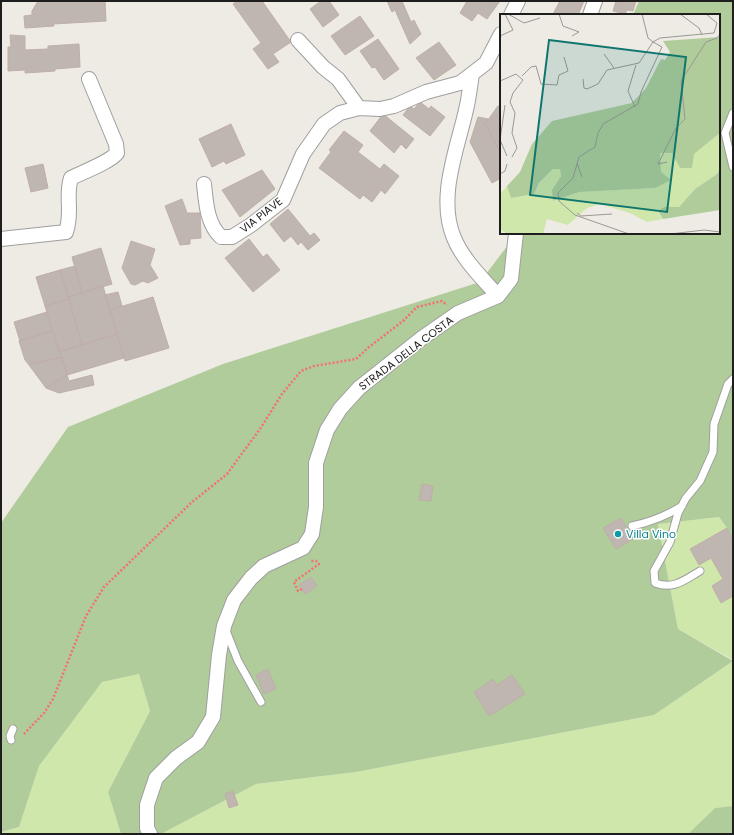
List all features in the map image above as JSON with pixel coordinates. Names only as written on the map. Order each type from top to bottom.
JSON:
[{"type":"street","points":[[512,14],[518,1]]},
{"type":"street","points":[[590,14],[594,1]]},
{"type":"street","name":"VIA PIAVE","points":[[204,184],[206,207],[214,230],[221,237],[232,237],[251,225],[283,200],[303,154],[324,124],[340,113],[359,108],[380,109],[394,106],[426,92],[460,83],[486,63],[500,36]]},
{"type":"street","points":[[298,40],[323,67],[338,79],[359,108]]},
{"type":"street","points":[[472,74],[467,108],[448,193],[447,218],[454,239],[465,257],[498,296],[511,278],[516,234]]},
{"type":"street","points":[[1,240],[66,232],[70,220],[69,186],[71,178],[91,167],[112,159],[117,153],[116,144],[89,79]]},
{"type":"street","name":"STRADA DELLA COSTA","points":[[150,834],[147,828],[147,805],[156,778],[176,758],[198,742],[213,717],[219,655],[224,626],[234,600],[251,578],[264,566],[303,548],[312,534],[316,507],[316,463],[327,430],[340,409],[359,388],[428,334],[458,313],[498,296]]},
{"type":"lane","points":[[733,113],[726,133],[733,167]]},
{"type":"lane","points":[[700,571],[676,584],[666,587],[655,583],[654,571],[670,542],[682,505],[700,481],[713,452],[714,424],[728,384],[733,379]]},
{"type":"lane","points":[[632,526],[649,522],[670,513],[682,505]]},
{"type":"lane","points":[[224,626],[238,661],[261,702]]},
{"type":"lane","points":[[11,740],[10,736],[13,729]]},
{"type":"path","points":[[11,740],[22,735],[44,713],[53,699],[86,616],[104,587],[192,502],[227,474],[260,429],[282,394],[301,371],[314,366],[356,359],[368,346],[403,321],[417,307],[442,301],[458,313]]},
{"type":"path","points":[[302,589],[298,592],[294,582],[319,564],[314,560]]},
{"type":"green space","points":[[639,1],[733,1],[733,536],[719,517],[658,524],[678,629],[733,661],[654,715],[356,772],[256,784],[161,834],[121,834],[108,792],[150,711],[139,674],[102,682],[39,766],[19,827],[1,832],[1,523],[68,427],[223,364],[480,282],[516,234],[720,234],[720,14],[633,14]]},
{"type":"green space","points":[[719,517],[733,536],[733,660],[678,629],[658,524]]},
{"type":"green space","points":[[733,661],[733,806],[715,808],[688,834],[161,834],[256,784],[356,772],[654,715]]},
{"type":"green space","points":[[139,674],[150,711],[108,792],[121,834],[1,834],[1,832],[19,827],[39,766],[102,682]]},
{"type":"green space","points":[[733,806],[733,834],[688,834],[715,808]]},
{"type":"building","points":[[38,1],[105,1],[106,21],[53,24],[54,26],[25,28],[24,16],[32,15],[32,11]]},
{"type":"building","points":[[237,1],[262,1],[291,42],[273,54],[279,62],[268,69],[253,49],[261,43],[233,4]]},
{"type":"building","points":[[321,1],[329,1],[339,15],[323,27],[310,9]]},
{"type":"building","points":[[387,1],[402,1],[411,22],[414,20],[421,34],[410,44],[395,10],[392,12]]},
{"type":"building","points":[[466,1],[500,1],[487,19],[478,13],[472,21],[460,13]]},
{"type":"building","points":[[560,1],[584,1],[578,14],[553,14]]},
{"type":"building","points":[[616,1],[636,1],[633,11],[627,10],[625,14],[613,11]]},
{"type":"building","points":[[360,16],[374,36],[345,55],[331,36]]},
{"type":"building","points":[[10,35],[25,36],[25,50],[48,49],[48,46],[79,44],[80,67],[55,69],[55,71],[25,73],[25,70],[8,71],[8,47],[11,47]]},
{"type":"building","points":[[378,39],[399,69],[384,80],[375,67],[372,68],[360,51]]},
{"type":"building","points":[[439,42],[456,65],[434,80],[416,58]]},
{"type":"building","points":[[420,102],[429,109],[431,106],[445,117],[430,136],[403,115],[410,106],[414,109]]},
{"type":"building","points":[[498,106],[500,107],[500,151],[485,124]]},
{"type":"building","points":[[383,114],[414,139],[406,149],[401,144],[394,153],[370,131]]},
{"type":"building","points":[[478,117],[488,119],[485,124],[500,151],[500,179],[492,183],[470,142]]},
{"type":"building","points":[[231,124],[245,155],[226,164],[224,161],[212,167],[199,139]]},
{"type":"building","points":[[344,131],[363,145],[358,152],[380,169],[384,164],[399,176],[385,194],[381,190],[372,202],[363,195],[360,199],[319,168],[331,152],[329,150]]},
{"type":"building","points":[[43,164],[48,188],[31,192],[25,168]]},
{"type":"building","points":[[262,170],[275,189],[240,217],[222,190]]},
{"type":"building","points":[[182,199],[187,213],[200,213],[201,238],[190,239],[190,244],[180,245],[165,206]]},
{"type":"building","points":[[288,209],[310,236],[314,233],[320,240],[308,250],[301,242],[298,245],[291,236],[284,242],[270,224]]},
{"type":"building","points":[[249,239],[263,257],[267,254],[280,270],[253,292],[225,258]]},
{"type":"building","points":[[131,241],[155,249],[150,265],[158,278],[148,283],[143,281],[135,285],[131,284],[122,268]]},
{"type":"building","points":[[101,248],[112,284],[82,293],[72,257]]},
{"type":"building","points":[[75,266],[82,293],[68,297],[60,270]]},
{"type":"building","points":[[60,270],[69,299],[45,306],[36,277]]},
{"type":"building","points":[[103,286],[117,334],[82,345],[68,297]]},
{"type":"building","points":[[118,292],[122,306],[110,310],[105,295]]},
{"type":"building","points":[[153,297],[169,348],[125,361],[110,310]]},
{"type":"building","points":[[69,299],[82,345],[59,352],[45,306]]},
{"type":"building","points":[[47,312],[52,331],[20,341],[14,322]]},
{"type":"building","points":[[52,331],[62,357],[29,365],[25,360],[19,341]]},
{"type":"building","points":[[117,334],[124,358],[67,375],[60,351]]},
{"type":"building","points":[[62,357],[67,375],[46,388],[29,365]]},
{"type":"building","points":[[67,375],[69,381],[92,375],[94,385],[59,393],[46,388]]},
{"type":"building","points":[[422,484],[433,486],[431,501],[419,500]]},
{"type":"building","name":"Villa Vino","points":[[621,518],[633,539],[616,549],[603,528]]},
{"type":"building","points":[[727,528],[733,538],[733,596],[721,603],[712,586],[723,579],[711,558],[699,565],[690,549]]},
{"type":"building","points":[[311,577],[317,586],[305,594],[299,585]]},
{"type":"building","points":[[268,669],[276,689],[264,694],[256,675]]},
{"type":"building","points":[[512,675],[525,694],[489,716],[474,692],[493,679],[497,685]]},
{"type":"building","points":[[233,791],[238,805],[229,808],[225,794]]},
{"type":"place","name":"Villa Vino","points":[[618,534]]}]
